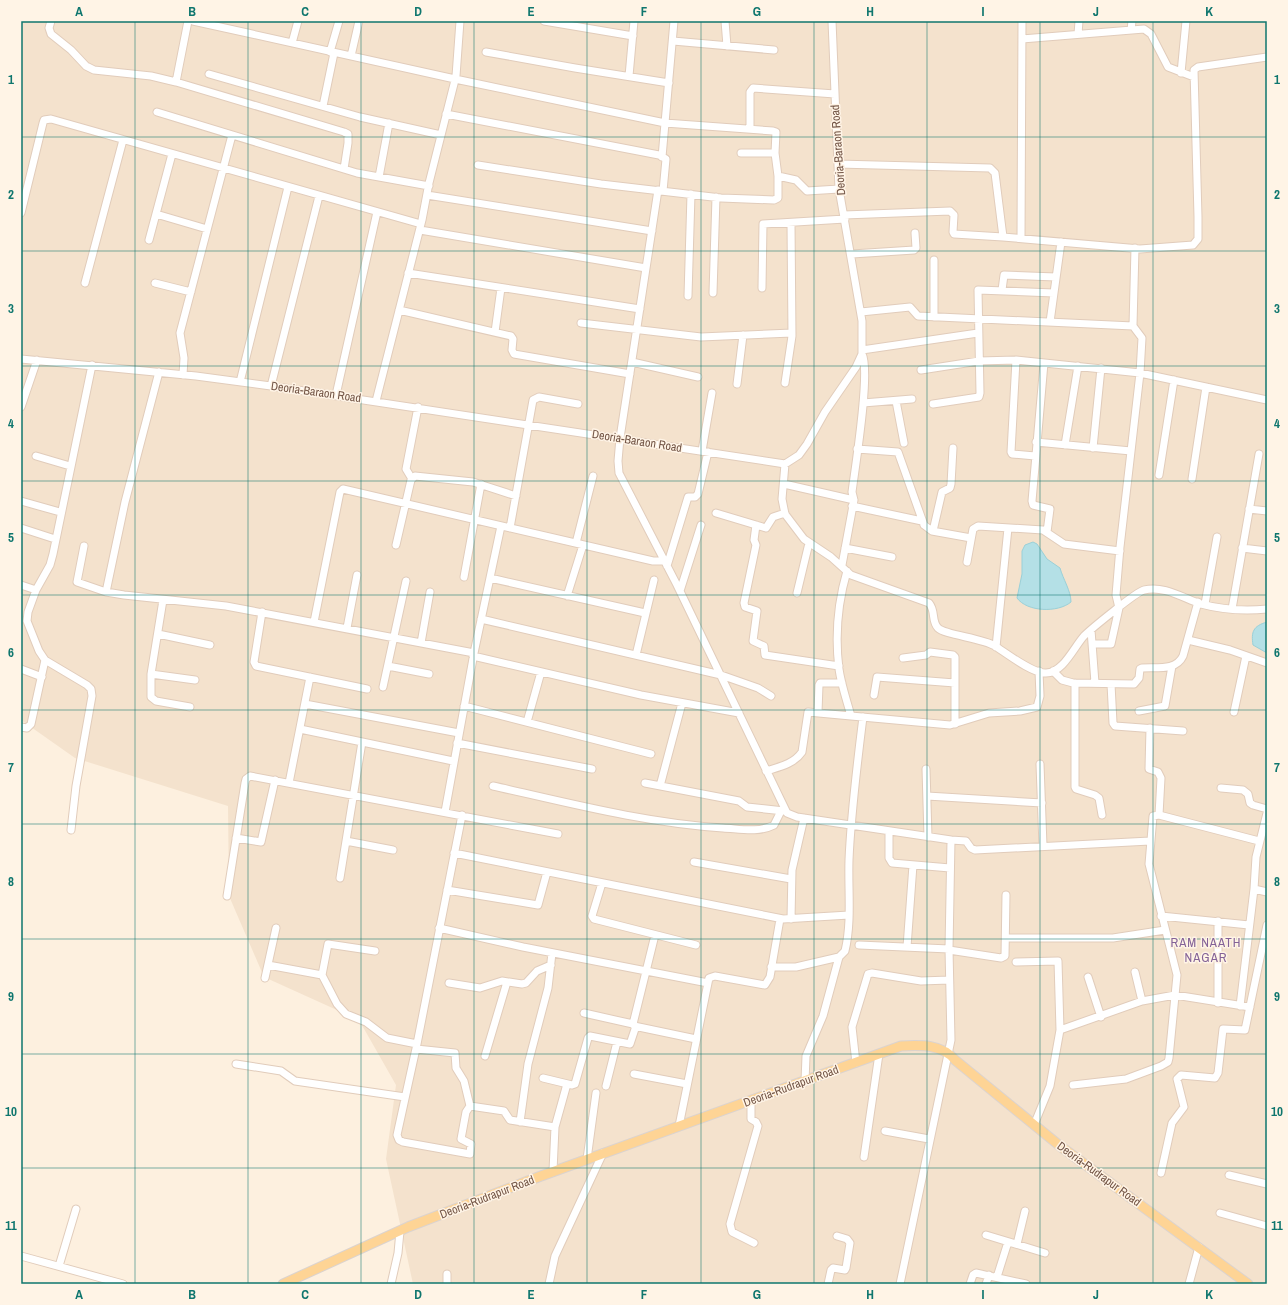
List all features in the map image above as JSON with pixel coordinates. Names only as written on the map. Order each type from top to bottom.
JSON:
[{"type":"main road","name":"Deoria-Rudrapur Road","points":[[284,1284],[400,1231],[553,1171],[805,1082],[901,1046],[920,1045],[948,1051],[955,1060],[1060,1146],[1248,1284]]},
{"type":"street","points":[[51,21],[49,28],[51,34],[90,68],[151,76],[176,82],[348,134],[344,169]]},
{"type":"street","points":[[176,82],[188,21]]},
{"type":"street","points":[[193,21],[455,79],[665,123],[776,132],[775,153],[779,194],[778,198],[774,200],[716,197],[601,184],[478,165]]},
{"type":"street","points":[[292,43],[298,21]]},
{"type":"street","points":[[323,106],[339,21]]},
{"type":"street","points":[[351,56],[359,21]]},
{"type":"street","points":[[376,401],[420,227],[455,79],[460,21]]},
{"type":"street","points":[[544,21],[633,36]]},
{"type":"street","points":[[629,76],[634,21]]},
{"type":"street","points":[[662,156],[674,21]]},
{"type":"street","points":[[724,21],[726,46]]},
{"type":"street","name":"Deoria-Baraon Road","points":[[21,359],[159,372],[271,386],[418,407],[785,464],[799,455],[808,444],[825,412],[856,367],[862,352],[861,312],[852,254],[839,189],[832,21]]},
{"type":"street","points":[[1021,238],[1022,21]]},
{"type":"street","points":[[1078,34],[1079,21]]},
{"type":"street","points":[[1130,30],[1132,21]]},
{"type":"street","points":[[1181,73],[1186,21]]},
{"type":"street","points":[[1022,39],[1130,30],[1149,30],[1168,67],[1194,77]]},
{"type":"street","points":[[673,41],[774,50]]},
{"type":"street","points":[[486,52],[669,83]]},
{"type":"street","points":[[762,288],[762,226],[767,223],[791,223],[844,217],[950,211],[954,215],[954,234],[1135,248],[1192,245],[1198,239],[1194,70],[1198,67],[1267,57]]},
{"type":"street","points":[[209,74],[323,106],[441,135]]},
{"type":"street","points":[[750,129],[750,92],[753,88],[835,94]]},
{"type":"street","points":[[158,112],[344,169],[429,186]]},
{"type":"street","points":[[446,114],[662,156],[666,159],[652,231],[620,438],[618,461],[619,473],[666,563],[721,675],[783,811]]},
{"type":"street","points":[[21,214],[44,120],[51,119],[378,212],[420,227],[646,268]]},
{"type":"street","points":[[379,177],[389,123]]},
{"type":"street","points":[[183,375],[184,358],[180,334],[232,135]]},
{"type":"street","points":[[85,283],[123,140]]},
{"type":"street","points":[[741,153],[775,153]]},
{"type":"street","points":[[149,240],[172,154]]},
{"type":"street","points":[[838,164],[990,168],[995,173],[1003,237]]},
{"type":"street","points":[[778,176],[796,180],[807,191],[839,189]]},
{"type":"street","points":[[240,382],[288,187]]},
{"type":"street","points":[[427,194],[652,231]]},
{"type":"street","points":[[688,296],[691,194]]},
{"type":"street","points":[[271,386],[319,196]]},
{"type":"street","points":[[713,293],[716,197]]},
{"type":"street","points":[[336,396],[378,212]]},
{"type":"street","points":[[156,214],[207,229]]},
{"type":"street","points":[[785,384],[792,333],[791,223]]},
{"type":"street","points":[[852,254],[914,250],[916,248],[915,233]]},
{"type":"street","points":[[1050,322],[1061,242]]},
{"type":"street","points":[[1092,644],[1111,644],[1119,608],[1116,595],[1140,373],[1142,338],[1133,326],[1135,248]]},
{"type":"street","points":[[934,260],[934,317]]},
{"type":"street","points":[[408,273],[640,309]]},
{"type":"street","points":[[1002,290],[1004,275],[1056,277]]},
{"type":"street","points":[[155,283],[191,292]]},
{"type":"street","points":[[495,332],[501,288]]},
{"type":"street","points":[[932,404],[979,397],[978,290],[1054,293]]},
{"type":"street","points":[[861,312],[910,307],[918,316],[1133,326]]},
{"type":"street","points":[[399,310],[513,337],[512,350],[514,354],[630,374]]},
{"type":"street","points":[[581,323],[637,331],[701,337],[792,333]]},
{"type":"street","points":[[842,565],[853,503],[852,492],[863,403],[866,365],[862,352],[978,333]]},
{"type":"street","points":[[737,384],[744,335]]},
{"type":"street","points":[[21,407],[36,360]]},
{"type":"street","points":[[1016,360],[1011,452],[1012,454],[1035,456]]},
{"type":"street","points":[[921,370],[979,361],[1016,360],[1140,373],[1267,400]]},
{"type":"street","points":[[632,362],[698,377]]},
{"type":"street","points":[[1044,363],[1036,442],[1032,504],[1050,509],[1047,532]]},
{"type":"street","points":[[71,830],[76,786],[92,696],[91,689],[87,685],[45,660],[39,651],[27,621],[28,612],[36,590],[50,565],[92,366]]},
{"type":"street","points":[[1065,445],[1078,366]]},
{"type":"street","points":[[1093,448],[1101,368]]},
{"type":"street","points":[[106,592],[125,502],[159,372]]},
{"type":"street","points":[[1159,475],[1174,380]]},
{"type":"street","points":[[1192,480],[1206,387]]},
{"type":"street","points":[[666,563],[688,497],[695,497],[698,494],[712,394]]},
{"type":"street","points":[[510,528],[533,400],[536,397],[578,404]]},
{"type":"street","points":[[863,403],[912,399]]},
{"type":"street","points":[[896,401],[904,443]]},
{"type":"street","points":[[412,479],[406,469],[418,407]]},
{"type":"street","points":[[1036,442],[1131,451]]},
{"type":"street","points":[[933,531],[942,492],[950,488],[951,484],[953,448]]},
{"type":"street","points":[[857,449],[898,452],[922,521],[928,529],[971,538]]},
{"type":"street","points":[[1232,609],[1259,454]]},
{"type":"street","points":[[36,456],[70,466]]},
{"type":"street","points":[[785,464],[782,499],[785,513],[804,540],[842,565],[847,571],[888,590],[929,603],[934,611],[934,622],[940,630],[990,643],[1039,671],[1046,673],[1062,664],[1091,630],[1134,595],[1143,590],[1151,589],[1168,591],[1202,603],[1244,612],[1267,609]]},
{"type":"street","points":[[396,545],[405,503],[412,479],[415,476],[481,484],[516,496]]},
{"type":"street","points":[[568,596],[593,476]]},
{"type":"street","points":[[464,577],[473,519],[481,484]]},
{"type":"street","points":[[784,484],[922,521]]},
{"type":"street","points":[[314,622],[340,492],[342,489],[666,563]]},
{"type":"street","points":[[21,501],[60,512]]},
{"type":"street","points":[[1249,508],[1267,511]]},
{"type":"street","points":[[716,513],[766,528],[773,517],[785,513]]},
{"type":"street","points":[[680,591],[701,525]]},
{"type":"street","points":[[756,525],[754,540],[756,545],[744,603],[745,607],[757,611],[753,641],[764,646],[765,655],[839,666]]},
{"type":"street","points":[[445,812],[453,761],[501,526]]},
{"type":"street","points":[[967,562],[973,529],[978,526],[1043,530],[1064,544],[1120,551]]},
{"type":"street","points":[[21,528],[55,539]]},
{"type":"street","points":[[996,647],[1008,528]]},
{"type":"street","points":[[1052,671],[1062,680],[1076,684],[1134,684],[1139,678],[1140,669],[1142,668],[1172,666],[1180,662],[1202,603],[1216,537]]},
{"type":"street","points":[[797,594],[809,543]]},
{"type":"street","points":[[84,546],[77,582],[106,592],[163,600],[226,606],[347,628],[474,655],[641,695],[739,713]]},
{"type":"street","points":[[845,548],[892,557]]},
{"type":"street","points":[[1242,548],[1267,551]]},
{"type":"street","points":[[847,571],[840,595],[838,638],[839,666],[850,716]]},
{"type":"street","points":[[347,628],[357,575]]},
{"type":"street","points":[[490,578],[645,613]]},
{"type":"street","points":[[636,655],[654,580]]},
{"type":"street","points":[[384,687],[406,581]]},
{"type":"street","points":[[21,585],[36,590]]},
{"type":"street","points":[[421,643],[430,592]]},
{"type":"street","points":[[163,600],[151,674],[150,689],[152,700],[190,707]]},
{"type":"street","points":[[262,612],[254,664],[367,689]]},
{"type":"street","points":[[481,619],[721,675],[758,688],[771,696]]},
{"type":"street","points":[[1091,630],[1095,684]]},
{"type":"street","points":[[158,634],[210,645]]},
{"type":"street","points":[[1188,640],[1230,650],[1267,663]]},
{"type":"street","points":[[903,658],[926,655],[930,652],[952,654],[955,657],[955,724]]},
{"type":"street","points":[[1234,712],[1246,656]]},
{"type":"street","points":[[21,727],[27,728],[31,724],[45,660]]},
{"type":"street","points":[[388,666],[429,674]]},
{"type":"street","points":[[1139,711],[1165,706],[1172,666]]},
{"type":"street","points":[[21,669],[42,677]]},
{"type":"street","points":[[766,771],[792,762],[802,752],[806,713],[810,711],[950,725],[1000,711],[1020,711],[1037,707],[1040,696],[1039,671]]},
{"type":"street","points":[[527,722],[541,672]]},
{"type":"street","points":[[151,674],[195,680]]},
{"type":"street","points":[[289,783],[310,677]]},
{"type":"street","points":[[874,695],[877,677],[955,683]]},
{"type":"street","points":[[818,712],[819,685],[842,683]]},
{"type":"street","points":[[1076,684],[1075,787],[1076,789],[1096,795],[1099,798],[1102,815]]},
{"type":"street","points":[[1111,684],[1113,723],[1115,726],[1183,731]]},
{"type":"street","points":[[660,786],[682,703]]},
{"type":"street","points":[[305,704],[459,733]]},
{"type":"street","points":[[464,706],[651,754]]},
{"type":"street","points":[[771,968],[796,968],[839,957],[844,954],[849,915],[852,825],[863,717]]},
{"type":"street","points":[[1150,728],[1149,769],[1150,771],[1158,772],[1161,778],[1159,815]]},
{"type":"street","points":[[300,729],[453,761]]},
{"type":"street","points":[[340,878],[362,742]]},
{"type":"street","points":[[457,743],[592,769]]},
{"type":"street","points":[[1040,764],[1043,846]]},
{"type":"street","points":[[926,769],[928,837]]},
{"type":"street","points":[[227,896],[246,779],[250,776],[558,834]]},
{"type":"street","points":[[236,838],[261,842],[275,780]]},
{"type":"street","points":[[644,783],[739,802],[747,807],[783,811],[791,815],[804,818],[928,837],[966,841],[971,848],[975,850],[1150,841]]},
{"type":"street","points":[[493,786],[619,814],[703,827],[763,829],[774,825],[783,811]]},
{"type":"street","points":[[1221,788],[1243,790],[1248,794],[1250,803],[1267,809]]},
{"type":"street","points":[[927,796],[1042,803]]},
{"type":"street","points":[[1240,1006],[1254,889],[1256,857],[1267,813]]},
{"type":"street","points":[[375,951],[328,944],[322,976],[338,1004],[346,1014],[366,1022],[387,1038],[417,1046],[455,1053],[456,1068],[464,1081],[470,1106],[466,1112],[461,1136],[462,1141],[472,1146],[470,1154],[399,1140],[397,1135],[417,1046],[462,815]]},
{"type":"street","points":[[1073,1085],[1126,1079],[1168,1062],[1177,975],[1149,864],[1151,818],[1159,815],[1259,842],[1267,846]]},
{"type":"street","points":[[791,919],[792,879],[804,818]]},
{"type":"street","points":[[888,831],[890,862],[950,868]]},
{"type":"street","points":[[900,1284],[929,1139],[951,1040],[949,980],[950,840]]},
{"type":"street","points":[[346,841],[393,850]]},
{"type":"street","points":[[454,853],[780,919],[849,915]]},
{"type":"street","points":[[694,862],[792,879]]},
{"type":"street","points":[[906,947],[912,865]]},
{"type":"street","points":[[447,890],[538,905],[547,872]]},
{"type":"street","points":[[602,883],[592,916],[594,919],[696,945]]},
{"type":"street","points":[[1254,889],[1267,892]]},
{"type":"street","points":[[859,945],[949,950],[1004,958],[1006,952],[1006,896]]},
{"type":"street","points":[[1161,916],[1249,925]]},
{"type":"street","points":[[679,1126],[710,978],[715,976],[765,985],[770,978],[780,919]]},
{"type":"street","points":[[1218,921],[1218,1003]]},
{"type":"street","points":[[1161,1173],[1172,1123],[1184,1107],[1177,1079],[1178,1076],[1215,1078],[1218,1073],[1223,1030],[1245,1030],[1267,925]]},
{"type":"street","points":[[265,978],[276,928]]},
{"type":"street","points":[[439,928],[552,953],[708,983]]},
{"type":"street","points":[[1006,938],[1113,938],[1165,930]]},
{"type":"street","points":[[543,1078],[566,1084],[575,1084],[588,1038],[590,1036],[630,1044],[655,935]]},
{"type":"street","points":[[520,1122],[530,1054],[548,988],[552,953]]},
{"type":"street","points":[[805,1082],[806,1056],[823,1016],[839,957]]},
{"type":"street","points":[[1016,962],[1058,961],[1060,1030],[1054,1071],[1050,1086],[1034,1124]]},
{"type":"street","points":[[268,965],[322,976]]},
{"type":"street","points":[[449,983],[480,988],[490,986],[500,981],[526,983],[537,971],[551,965]]},
{"type":"street","points":[[1135,972],[1142,1001]]},
{"type":"street","points":[[856,1063],[852,1027],[868,974],[872,973],[921,981],[949,980]]},
{"type":"street","points":[[1088,977],[1101,1017]]},
{"type":"street","points":[[485,1056],[507,982]]},
{"type":"street","points":[[1060,1030],[1101,1017],[1142,1001],[1176,995],[1250,1007]]},
{"type":"street","points":[[584,1013],[696,1039]]},
{"type":"street","points":[[606,1086],[617,1042]]},
{"type":"street","points":[[864,1157],[879,1054]]},
{"type":"street","points":[[236,1064],[282,1071],[295,1080],[405,1097]]},
{"type":"street","points":[[634,1074],[687,1084]]},
{"type":"street","points":[[553,1171],[555,1127],[566,1084]]},
{"type":"street","points":[[587,1159],[596,1094]]},
{"type":"street","points":[[751,1100],[751,1119],[756,1122],[758,1126],[730,1224],[732,1232],[737,1236],[754,1243]]},
{"type":"street","points":[[470,1106],[504,1111],[510,1120],[555,1127]]},
{"type":"street","points":[[886,1132],[929,1139]]},
{"type":"street","points":[[549,1284],[555,1256],[603,1153]]},
{"type":"street","points":[[1229,1175],[1267,1184]]},
{"type":"street","points":[[59,1266],[76,1209]]},
{"type":"street","points":[[1017,1244],[1025,1211]]},
{"type":"street","points":[[1220,1213],[1267,1226]]},
{"type":"street","points":[[391,1284],[398,1253],[400,1231]]},
{"type":"street","points":[[986,1235],[1045,1253]]},
{"type":"street","points":[[828,1284],[831,1270],[833,1268],[845,1270],[846,1268],[850,1243],[847,1239],[837,1236]]},
{"type":"street","points":[[997,1277],[1008,1242]]},
{"type":"street","points":[[1189,1284],[1199,1248]]},
{"type":"street","points":[[21,1256],[111,1282],[123,1284]]},
{"type":"street","points":[[970,1284],[973,1275],[976,1273],[1026,1284]]},
{"type":"street","points":[[447,1274],[448,1284]]},
{"type":"street","points":[[986,1284],[989,1275]]},
{"type":"shaded area","points":[[21,21],[1267,21],[1267,1284],[413,1284],[386,1159],[396,1085],[359,1020],[264,977],[229,896],[228,806],[75,758],[21,720]]},
{"type":"water","points":[[1033,542],[1037,544],[1047,559],[1060,568],[1071,598],[1071,602],[1065,606],[1051,609],[1035,608],[1022,603],[1017,598],[1022,574],[1022,551],[1025,545]]},
{"type":"water","points":[[1267,622],[1267,653],[1253,645],[1252,636],[1254,630],[1259,625]]},
{"type":"district","name":"RAM NAATH NAGAR","points":[[1206,950]]}]
